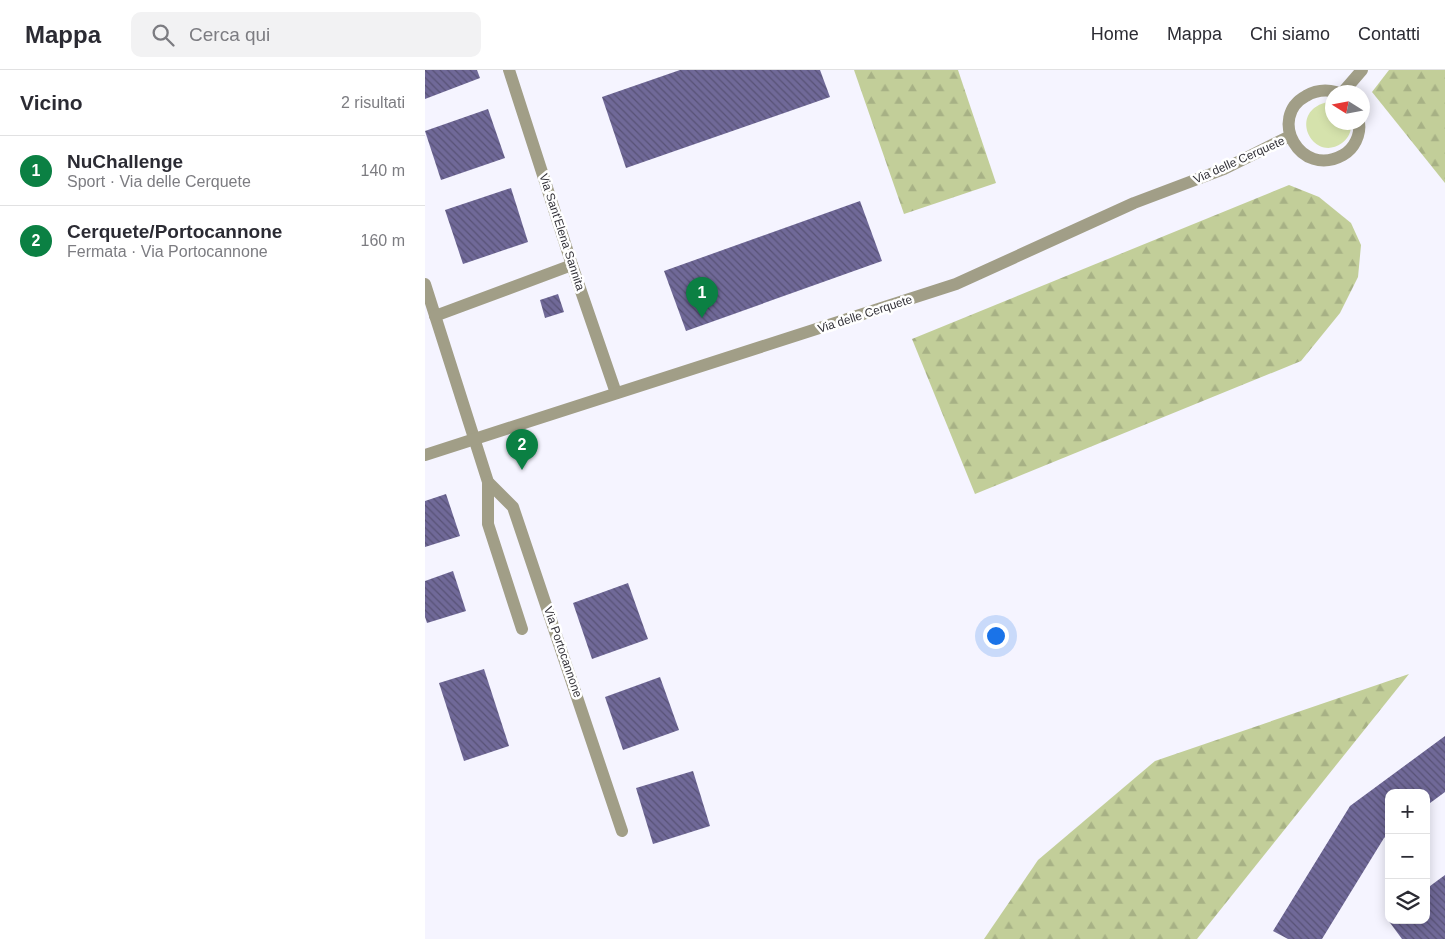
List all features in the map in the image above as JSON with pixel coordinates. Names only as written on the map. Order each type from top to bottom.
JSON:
[{"type":"street","name":"Via Sant'Elena Sannita","points":[[509,70],[572,265],[616,393]]},
{"type":"street","points":[[1349,85],[1362,70]]},
{"type":"street","points":[[1325,90],[1314,91],[1302,98],[1293,109],[1289,122],[1290,136],[1297,148],[1308,157],[1321,161],[1335,160],[1347,153],[1356,142],[1360,130]]},
{"type":"street","name":"Via delle Cerquete","points":[[425,455],[956,284],[1134,203],[1224,169],[1290,136]]},
{"type":"street","points":[[435,316],[572,265]]},
{"type":"street","points":[[425,284],[474,439]]},
{"type":"street","name":"Via Portocannone","points":[[474,439],[488,482],[488,524],[522,630]]},
{"type":"street","name":"Via Portocannone","points":[[488,482],[513,507],[622,831]]},
{"type":"green space","points":[[854,70],[958,70],[996,183],[904,214]]},
{"type":"green space","points":[[1389,70],[1445,70],[1445,183],[1372,92]]},
{"type":"green space","points":[[1325,103],[1325,130],[1350,130],[1342,143],[1331,148],[1322,147],[1314,142],[1308,134],[1306,124],[1308,115],[1315,107]]},
{"type":"green space","points":[[1289,185],[1319,197],[1351,223],[1361,245],[1358,277],[1340,313],[1301,361],[975,494],[912,339]]},
{"type":"green space","points":[[1409,674],[1197,939],[984,939],[1038,860],[1155,761]]},
{"type":"building","points":[[425,70],[477,70],[480,78],[425,99]]},
{"type":"building","points":[[680,70],[820,70],[830,97],[626,168],[602,97]]},
{"type":"building","points":[[488,109],[505,158],[441,180],[425,131]]},
{"type":"building","points":[[511,188],[528,242],[463,264],[445,210]]},
{"type":"building","points":[[860,201],[882,261],[686,331],[664,271]]},
{"type":"building","points":[[558,294],[564,312],[545,318],[540,300]]},
{"type":"building","points":[[446,494],[460,536],[425,547],[425,501]]},
{"type":"building","points":[[453,571],[466,611],[427,623],[425,617],[425,581]]},
{"type":"building","points":[[628,583],[648,639],[592,659],[573,603]]},
{"type":"building","points":[[484,669],[509,746],[464,761],[439,683]]},
{"type":"building","points":[[660,677],[679,730],[623,750],[605,697]]},
{"type":"building","points":[[1445,736],[1445,792],[1430,803],[1430,789],[1385,789],[1385,837],[1322,939],[1288,939],[1273,931],[1350,806]]},
{"type":"building","points":[[693,771],[710,826],[653,844],[636,788]]},
{"type":"building","points":[[1445,875],[1445,939],[1402,939],[1391,924],[1430,924],[1430,886]]},
{"type":"place","name":"NuChallenge","points":[[702,318]]},
{"type":"place","name":"Cerquete/Portocannone","points":[[522,470]]}]
